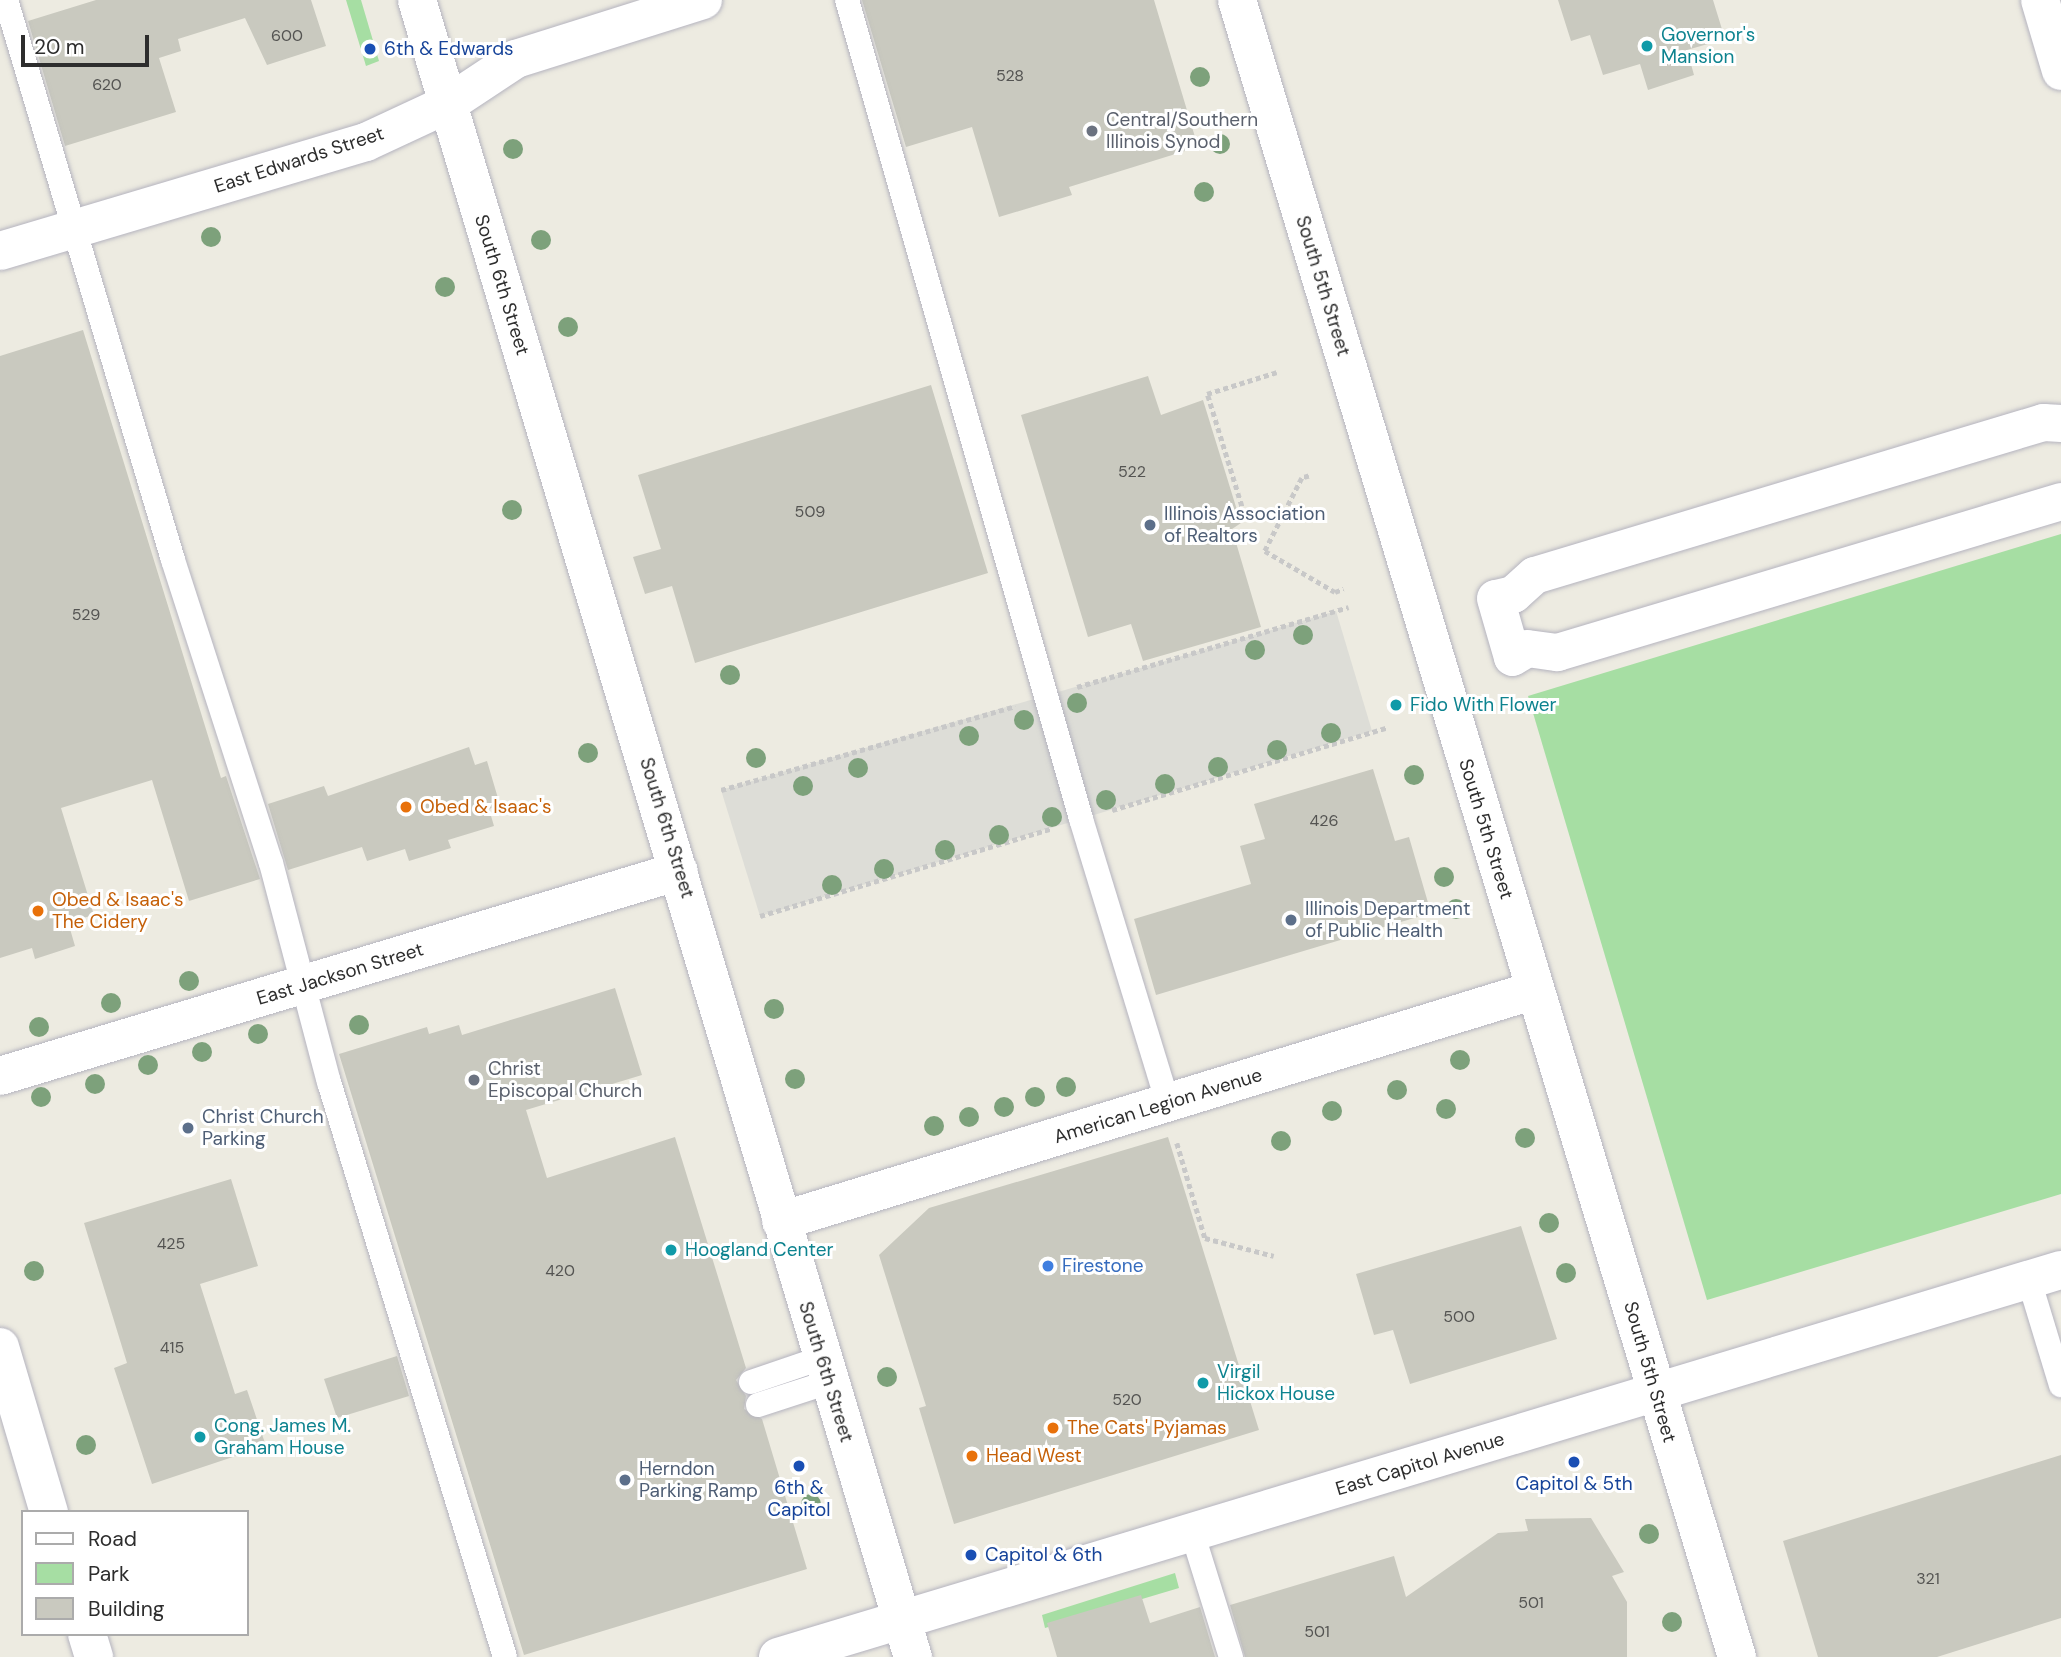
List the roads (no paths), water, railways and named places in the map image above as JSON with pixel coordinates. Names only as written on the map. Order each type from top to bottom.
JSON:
[{"type":"street","name":"South 6th Street","points":[[417,0],[913,1657]]},
{"type":"street","name":"East Edwards Street","points":[[0,251],[366,142],[448,104],[516,59],[703,0]]},
{"type":"street","name":"South 5th Street","points":[[1237,0],[1655,1393],[1737,1657]]},
{"type":"street","points":[[2040,0],[2061,71]]},
{"type":"street","points":[[2061,423],[2043,422],[1534,575],[1513,594],[1495,598],[1513,657],[1527,648],[1557,652],[2061,501]]},
{"type":"street","name":"East Jackson Street","points":[[0,1076],[679,871]]},
{"type":"street","name":"American Legion Avenue","points":[[781,1221],[1170,1116],[1535,990]]},
{"type":"street","name":"East Capitol Avenue","points":[[778,1657],[2045,1275]]},
{"type":"street","points":[[0,1348],[48,1510]]},
{"type":"street","points":[[88,1636],[94,1657]]},
{"type":"lane","points":[[6,0],[72,229],[306,984],[329,1082],[505,1657]]},
{"type":"lane","points":[[847,0],[1081,819],[1170,1116]]},
{"type":"lane","points":[[2045,1275],[2061,1385]]},
{"type":"lane","points":[[754,1394],[825,1370]]},
{"type":"lane","points":[[1192,1532],[1231,1657]]},
{"type":"place","name":"Governor's Mansion","points":[[1647,46]]},
{"type":"place","name":"6th & Edwards","points":[[370,49]]},
{"type":"place","name":"Central/Southern Illinois Synod","points":[[1092,131]]},
{"type":"place","name":"Illinois Association of Realtors","points":[[1150,525]]},
{"type":"place","name":"Fido With Flower","points":[[1396,705]]},
{"type":"place","name":"Obed & Isaac's","points":[[406,807]]},
{"type":"place","name":"Obed & Isaac's The Cidery","points":[[38,911]]},
{"type":"place","name":"Illinois Department of Public Health","points":[[1291,920]]},
{"type":"place","name":"Christ Episcopal Church","points":[[474,1080]]},
{"type":"place","name":"Christ Church Parking","points":[[188,1128]]},
{"type":"place","name":"Hoogland Center","points":[[671,1250]]},
{"type":"place","name":"Firestone","points":[[1048,1266]]},
{"type":"place","name":"Virgil Hickox House","points":[[1203,1383]]},
{"type":"place","name":"The Cats' Pyjamas","points":[[1053,1428]]},
{"type":"place","name":"Cong. James M. Graham House","points":[[200,1437]]},
{"type":"place","name":"Head West","points":[[972,1456]]},
{"type":"place","name":"Capitol & 5th","points":[[1574,1462]]},
{"type":"place","name":"6th & Capitol","points":[[799,1466]]},
{"type":"place","name":"Herndon Parking Ramp","points":[[625,1480]]},
{"type":"place","name":"Capitol & 6th","points":[[971,1555]]}]
